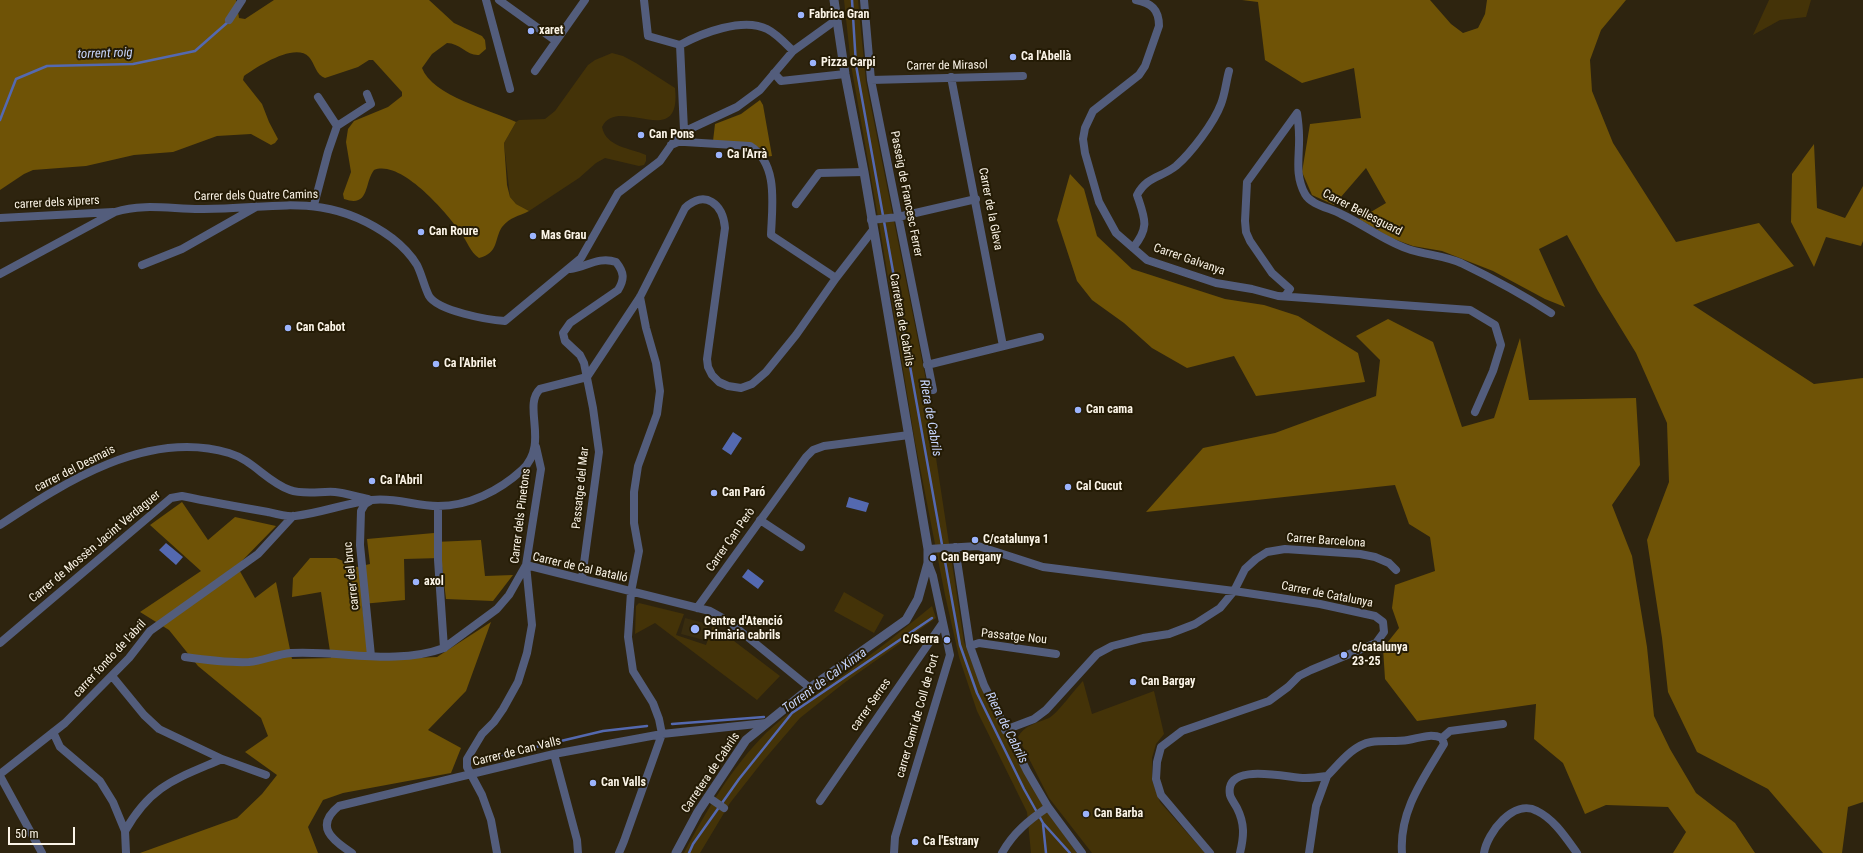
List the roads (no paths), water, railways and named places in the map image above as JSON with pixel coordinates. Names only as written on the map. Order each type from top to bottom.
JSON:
[{"type":"street","points":[[229,20],[242,0]]},
{"type":"street","points":[[486,0],[510,89]]},
{"type":"street","points":[[499,0],[556,41]]},
{"type":"street","points":[[536,71],[585,0]]},
{"type":"street","points":[[644,0],[648,36],[680,45],[703,34],[729,27],[752,24],[766,29],[783,41],[793,51]]},
{"type":"street","name":"Carretera de Cabrils","points":[[676,853],[711,800],[746,740],[810,688],[906,620],[918,599],[932,549],[909,435],[873,230],[874,220],[845,74],[834,0]]},
{"type":"street","name":"Passeig de Francesc Ferrer","points":[[864,0],[871,80],[895,217],[933,390]]},
{"type":"street","name":"Carrer Galvanya","points":[[1136,0],[1147,2],[1155,7],[1159,19],[1159,26],[1145,66],[1139,75],[1093,111],[1085,128],[1083,139],[1098,202],[1116,233],[1148,260],[1216,283],[1285,296],[1470,310],[1494,325],[1501,345],[1493,371],[1475,412]]},
{"type":"street","name":"Carrer dels Quatre Camins","points":[[0,274],[115,212],[127,208],[142,207],[201,209],[314,205],[341,211],[353,216],[392,238],[405,250],[416,264],[429,296],[434,301],[447,308],[505,321],[570,269],[581,258],[608,214],[618,193],[654,166],[679,134],[684,130],[738,107],[760,90],[793,51],[836,20]]},
{"type":"street","points":[[680,45],[684,130]]},
{"type":"street","points":[[1134,248],[1142,237],[1146,224],[1137,195],[1142,187],[1151,179],[1175,167],[1208,127],[1221,104],[1229,72]]},
{"type":"street","points":[[774,73],[781,81],[845,74]]},
{"type":"street","name":"Carrer de Mirasol","points":[[871,80],[1023,76]]},
{"type":"street","name":"Carrer de la Gleva","points":[[951,77],[976,199],[1003,346]]},
{"type":"street","points":[[314,205],[325,160],[337,126],[371,104],[366,94]]},
{"type":"street","points":[[318,97],[337,126]]},
{"type":"street","name":"Carrer Bellesguard","points":[[1285,296],[1290,288],[1272,273],[1250,241],[1246,232],[1247,182],[1297,114],[1300,135],[1297,169],[1299,179],[1306,196],[1312,201],[1342,214],[1388,241],[1412,250],[1442,256],[1460,263],[1518,291],[1551,313]]},
{"type":"street","points":[[671,146],[678,142],[685,142],[750,146],[758,151],[772,179],[771,235],[836,278]]},
{"type":"street","points":[[796,204],[819,173],[864,172]]},
{"type":"street","points":[[587,377],[640,296],[685,208],[693,201],[702,199],[718,206],[724,216],[726,228],[707,359],[708,367],[712,375],[719,382],[728,386],[741,388],[752,384],[766,372],[796,335],[836,278],[873,230]]},
{"type":"street","points":[[874,220],[895,217],[976,199]]},
{"type":"street","points":[[142,265],[182,249],[259,206]]},
{"type":"street","name":"carrer dels xiprers","points":[[0,218],[115,212]]},
{"type":"street","name":"Passatge del Mar","points":[[570,269],[580,268],[598,260],[608,259],[616,262],[624,277],[623,283],[618,290],[570,323],[563,333],[564,341],[580,355],[584,363],[599,452],[582,578]]},
{"type":"street","points":[[618,853],[624,841],[662,734],[659,719],[653,703],[634,671],[628,637],[630,592],[639,551],[634,523],[634,492],[638,466],[657,414],[660,392],[656,363],[646,328],[640,296]]},
{"type":"street","points":[[927,365],[1040,337]]},
{"type":"street","name":"Carrer de Mossèn Jacint Verdaguer","points":[[0,643],[171,498],[182,496],[293,516],[373,500],[411,502],[438,506],[464,502],[485,496],[522,470],[532,458],[535,447],[533,402],[535,394],[540,389],[587,377]]},
{"type":"street","name":"Carrer Can Però","points":[[697,608],[806,457],[813,450],[824,446],[909,435]]},
{"type":"street","name":"carrer del Desmais","points":[[1,521],[115,460],[158,449],[199,447],[228,453],[250,463],[281,486],[292,491],[336,492],[373,500]]},
{"type":"street","name":"Carrer dels Pinetons","points":[[496,853],[491,820],[482,795],[467,766],[471,750],[503,709],[518,682],[527,653],[532,625],[526,566],[541,470],[535,447]]},
{"type":"street","name":"carrer del bruc","points":[[371,656],[360,545],[360,524],[361,511],[365,504],[373,500]]},
{"type":"street","points":[[438,506],[438,560],[444,648]]},
{"type":"street","name":"carrer fondo de l'abril","points":[[0,775],[52,732],[112,676],[129,658],[150,631],[258,554],[293,516]]},
{"type":"street","points":[[760,520],[801,547]]},
{"type":"street","name":"Carrer de Catalunya","points":[[932,549],[978,546],[1043,567],[1234,591],[1320,604],[1375,616],[1383,622],[1384,632],[1376,642],[1299,676],[1288,687],[1269,701],[1182,731],[1161,747],[1157,762],[1156,779],[1161,795],[1210,853]]},
{"type":"street","points":[[952,548],[970,646],[984,685],[1045,809],[1082,853]]},
{"type":"street","name":"Carrer Barcelona","points":[[1005,730],[1034,719],[1046,710],[1097,654],[1112,646],[1143,638],[1169,634],[1195,624],[1220,608],[1234,591],[1245,569],[1267,552],[1285,549],[1360,554],[1375,557],[1389,563],[1396,570]]},
{"type":"street","name":"carrer Camí de Coll de Port","points":[[894,853],[895,837],[950,655],[942,624],[933,576],[928,563]]},
{"type":"street","name":"Carrer de Cal Batalló","points":[[185,657],[218,661],[250,662],[291,653],[400,656],[434,652],[444,648],[497,609],[509,595],[526,566],[582,578],[630,592],[710,611],[728,621],[810,688]]},
{"type":"street","name":"carrer Serres","points":[[820,801],[942,624]]},
{"type":"street","name":"Passatge Nou","points":[[970,646],[979,642],[1056,654]]},
{"type":"street","points":[[112,676],[144,715],[159,729],[222,759],[266,775]]},
{"type":"street","name":"Carrer de Can Valls","points":[[352,853],[339,845],[327,830],[327,820],[331,813],[339,806],[554,754],[662,734],[766,723]]},
{"type":"street","points":[[1442,738],[1450,731],[1503,724]]},
{"type":"street","points":[[52,732],[60,747],[100,781],[113,802],[125,831],[126,853]]},
{"type":"street","points":[[1309,853],[1313,818],[1322,786],[1327,776],[1345,758],[1360,746],[1369,742],[1407,741],[1434,735],[1442,738]]},
{"type":"street","points":[[1402,853],[1401,830],[1409,807],[1421,782],[1444,744],[1442,738]]},
{"type":"street","points":[[554,754],[577,840],[578,853]]},
{"type":"street","points":[[125,831],[133,816],[158,789],[170,781],[222,759]]},
{"type":"street","points":[[1240,853],[1244,835],[1243,822],[1230,795],[1230,785],[1236,777],[1249,773],[1306,778],[1327,776]]},
{"type":"street","points":[[0,775],[42,853]]},
{"type":"street","points":[[711,800],[724,808]]},
{"type":"street","points":[[1002,853],[1008,842],[1027,822],[1045,809]]},
{"type":"street","points":[[1484,853],[1486,841],[1499,823],[1508,815],[1526,809],[1536,810],[1547,818],[1577,853]]},
{"type":"water","points":[[733,432],[742,438],[731,455],[722,449]]},
{"type":"water","points":[[849,497],[869,503],[866,512],[846,507]]},
{"type":"water","points":[[166,543],[183,557],[176,565],[159,550]]},
{"type":"water","points":[[748,569],[764,581],[758,589],[742,577]]},
{"type":"waterway","name":"Riera de Cabrils","points":[[852,0],[856,65],[960,645],[977,693],[1024,789],[1043,823],[1070,853]]},
{"type":"waterway","name":"torrent roig","points":[[0,120],[16,79],[47,66],[133,64],[195,51],[228,22]]},
{"type":"waterway","name":"Torrent de Cal Xinxa","points":[[689,853],[693,844],[739,779],[792,713],[932,618]]},
{"type":"waterway","points":[[672,724],[764,717]]},
{"type":"waterway","points":[[502,755],[603,731],[647,726]]},
{"type":"waterway","points":[[1043,824],[1046,853]]},
{"type":"place","name":"Fabrica Gran","points":[[801,15]]},
{"type":"place","name":"xaret","points":[[531,31]]},
{"type":"place","name":"Ca l'Abellà","points":[[1013,57]]},
{"type":"place","name":"Pizza Carpi","points":[[813,63]]},
{"type":"place","name":"Can Pons","points":[[641,135]]},
{"type":"place","name":"Ca l'Arrà","points":[[719,155]]},
{"type":"place","name":"Can Roure","points":[[421,232]]},
{"type":"place","name":"Mas Grau","points":[[533,236]]},
{"type":"place","name":"Can Cabot","points":[[288,328]]},
{"type":"place","name":"Ca l'Abrilet","points":[[436,364]]},
{"type":"place","name":"Can cama","points":[[1078,410]]},
{"type":"place","name":"Ca l'Abril","points":[[372,481]]},
{"type":"place","name":"Cal Cucut","points":[[1068,487]]},
{"type":"place","name":"Can Paró","points":[[714,493]]},
{"type":"place","name":"C/catalunya 1","points":[[975,540]]},
{"type":"place","name":"Can Bergany","points":[[933,558]]},
{"type":"place","name":"axol","points":[[416,582]]},
{"type":"place","name":"Centre d'Atenció Primària cabrils","points":[[695,629]]},
{"type":"place","name":"C/Serra","points":[[947,640]]},
{"type":"place","name":"c/catalunya 23-25","points":[[1344,655]]},
{"type":"place","name":"Can Bargay","points":[[1133,682]]},
{"type":"place","name":"Can Valls","points":[[593,783]]},
{"type":"place","name":"Can Barba","points":[[1086,814]]},
{"type":"place","name":"Ca l'Estrany","points":[[915,842]]}]
